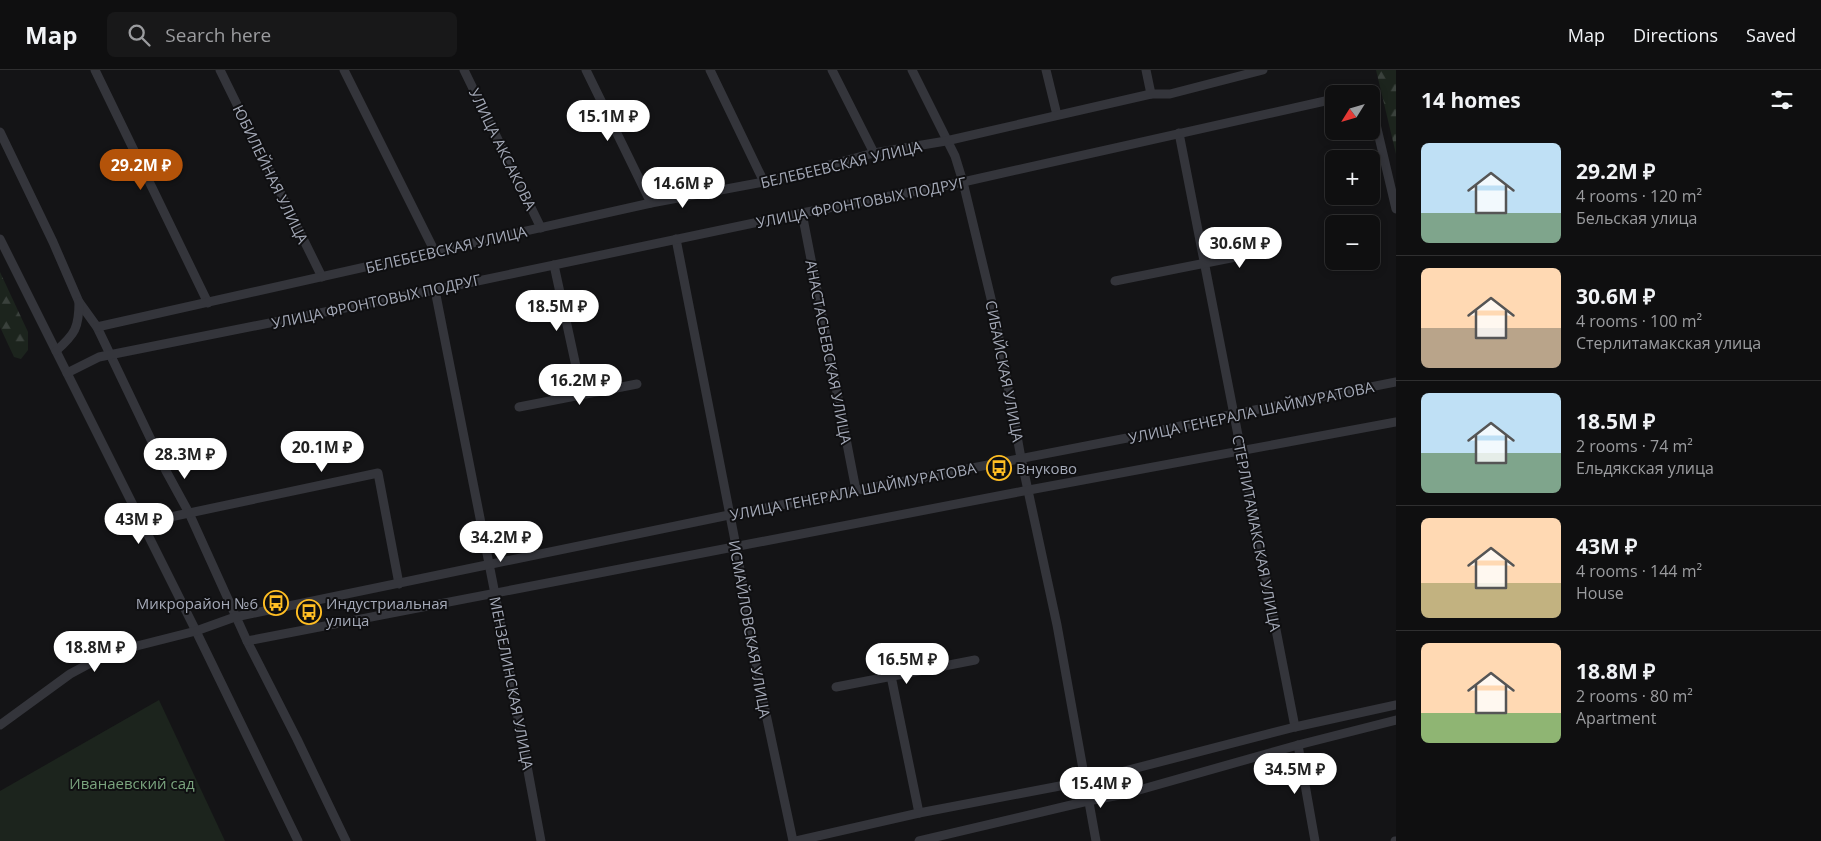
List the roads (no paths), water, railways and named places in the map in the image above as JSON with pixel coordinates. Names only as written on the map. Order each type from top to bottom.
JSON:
[{"type":"street","points":[[95,70],[208,303]]},
{"type":"street","name":"ЮБИЛЕЙНАЯ УЛИЦА","points":[[220,70],[322,277]]},
{"type":"street","points":[[344,70],[435,252]]},
{"type":"street","name":"УЛИЦА АКСАКОВА","points":[[464,70],[541,228]]},
{"type":"street","points":[[586,70],[651,203]]},
{"type":"street","points":[[710,70],[764,182]]},
{"type":"street","points":[[832,70],[874,153]]},
{"type":"street","name":"СИБАЙСКАЯ УЛИЦА","points":[[912,70],[955,156],[994,311],[1021,458],[1057,625],[1096,841]]},
{"type":"street","points":[[1046,70],[1057,115]]},
{"type":"street","points":[[1146,70],[1151,94]]},
{"type":"street","name":"БЕЛЕБЕЕВСКАЯ УЛИЦА","points":[[97,328],[651,203],[764,182],[874,153],[946,141],[1151,94],[1170,94],[1252,71],[1263,70]]},
{"type":"street","name":"УЛИЦА ФРОНТОВЫХ ПОДРУГ","points":[[67,373],[99,357],[435,290],[802,213],[963,182],[1325,101]]},
{"type":"street","points":[[0,132],[53,242],[79,302],[97,328],[188,512],[247,641],[346,841]]},
{"type":"street","name":"СТЕРЛИТАМАКСКАЯ УЛИЦА","points":[[1179,133],[1295,727]]},
{"type":"street","points":[[1380,140],[1396,209]]},
{"type":"street","name":"АНАСТАСЬЕВСКАЯ УЛИЦА","points":[[802,213],[856,490]]},
{"type":"street","points":[[0,239],[196,631],[298,841]]},
{"type":"street","name":"ИСМАЙЛОВСКАЯ УЛИЦА","points":[[676,239],[736,546],[760,686],[794,841]]},
{"type":"street","points":[[1115,281],[1204,265],[1271,250]]},
{"type":"street","points":[[554,265],[582,394]]},
{"type":"street","name":"МЕНЗЕЛИНСКАЯ УЛИЦА","points":[[435,290],[541,841]]},
{"type":"street","points":[[56,351],[73,336],[79,317],[79,302]]},
{"type":"street","name":"УЛИЦА ГЕНЕРАЛА ШАЙМУРАТОВА","points":[[0,725],[70,674],[93,660],[109,653],[196,631],[236,618],[729,515],[1127,438],[1234,414],[1396,382]]},
{"type":"street","points":[[519,407],[637,384]]},
{"type":"street","points":[[247,641],[1029,490],[1396,422]]},
{"type":"street","points":[[142,523],[378,473],[399,584]]},
{"type":"street","points":[[836,687],[975,660]]},
{"type":"street","points":[[891,676],[919,813]]},
{"type":"street","points":[[794,841],[919,813],[1086,781],[1295,727],[1396,704]]},
{"type":"street","points":[[919,841],[1125,794],[1298,745],[1396,720]]},
{"type":"street","points":[[1298,745],[1315,841]]},
{"type":"place","name":"Внуково","points":[[999,468]]},
{"type":"place","name":"Микрорайон №6","points":[[276,603]]},
{"type":"place","name":"Индустриальная улица","points":[[309,612]]},
{"type":"park label","name":"Иванаевский сад","points":[[132,783]]}]
